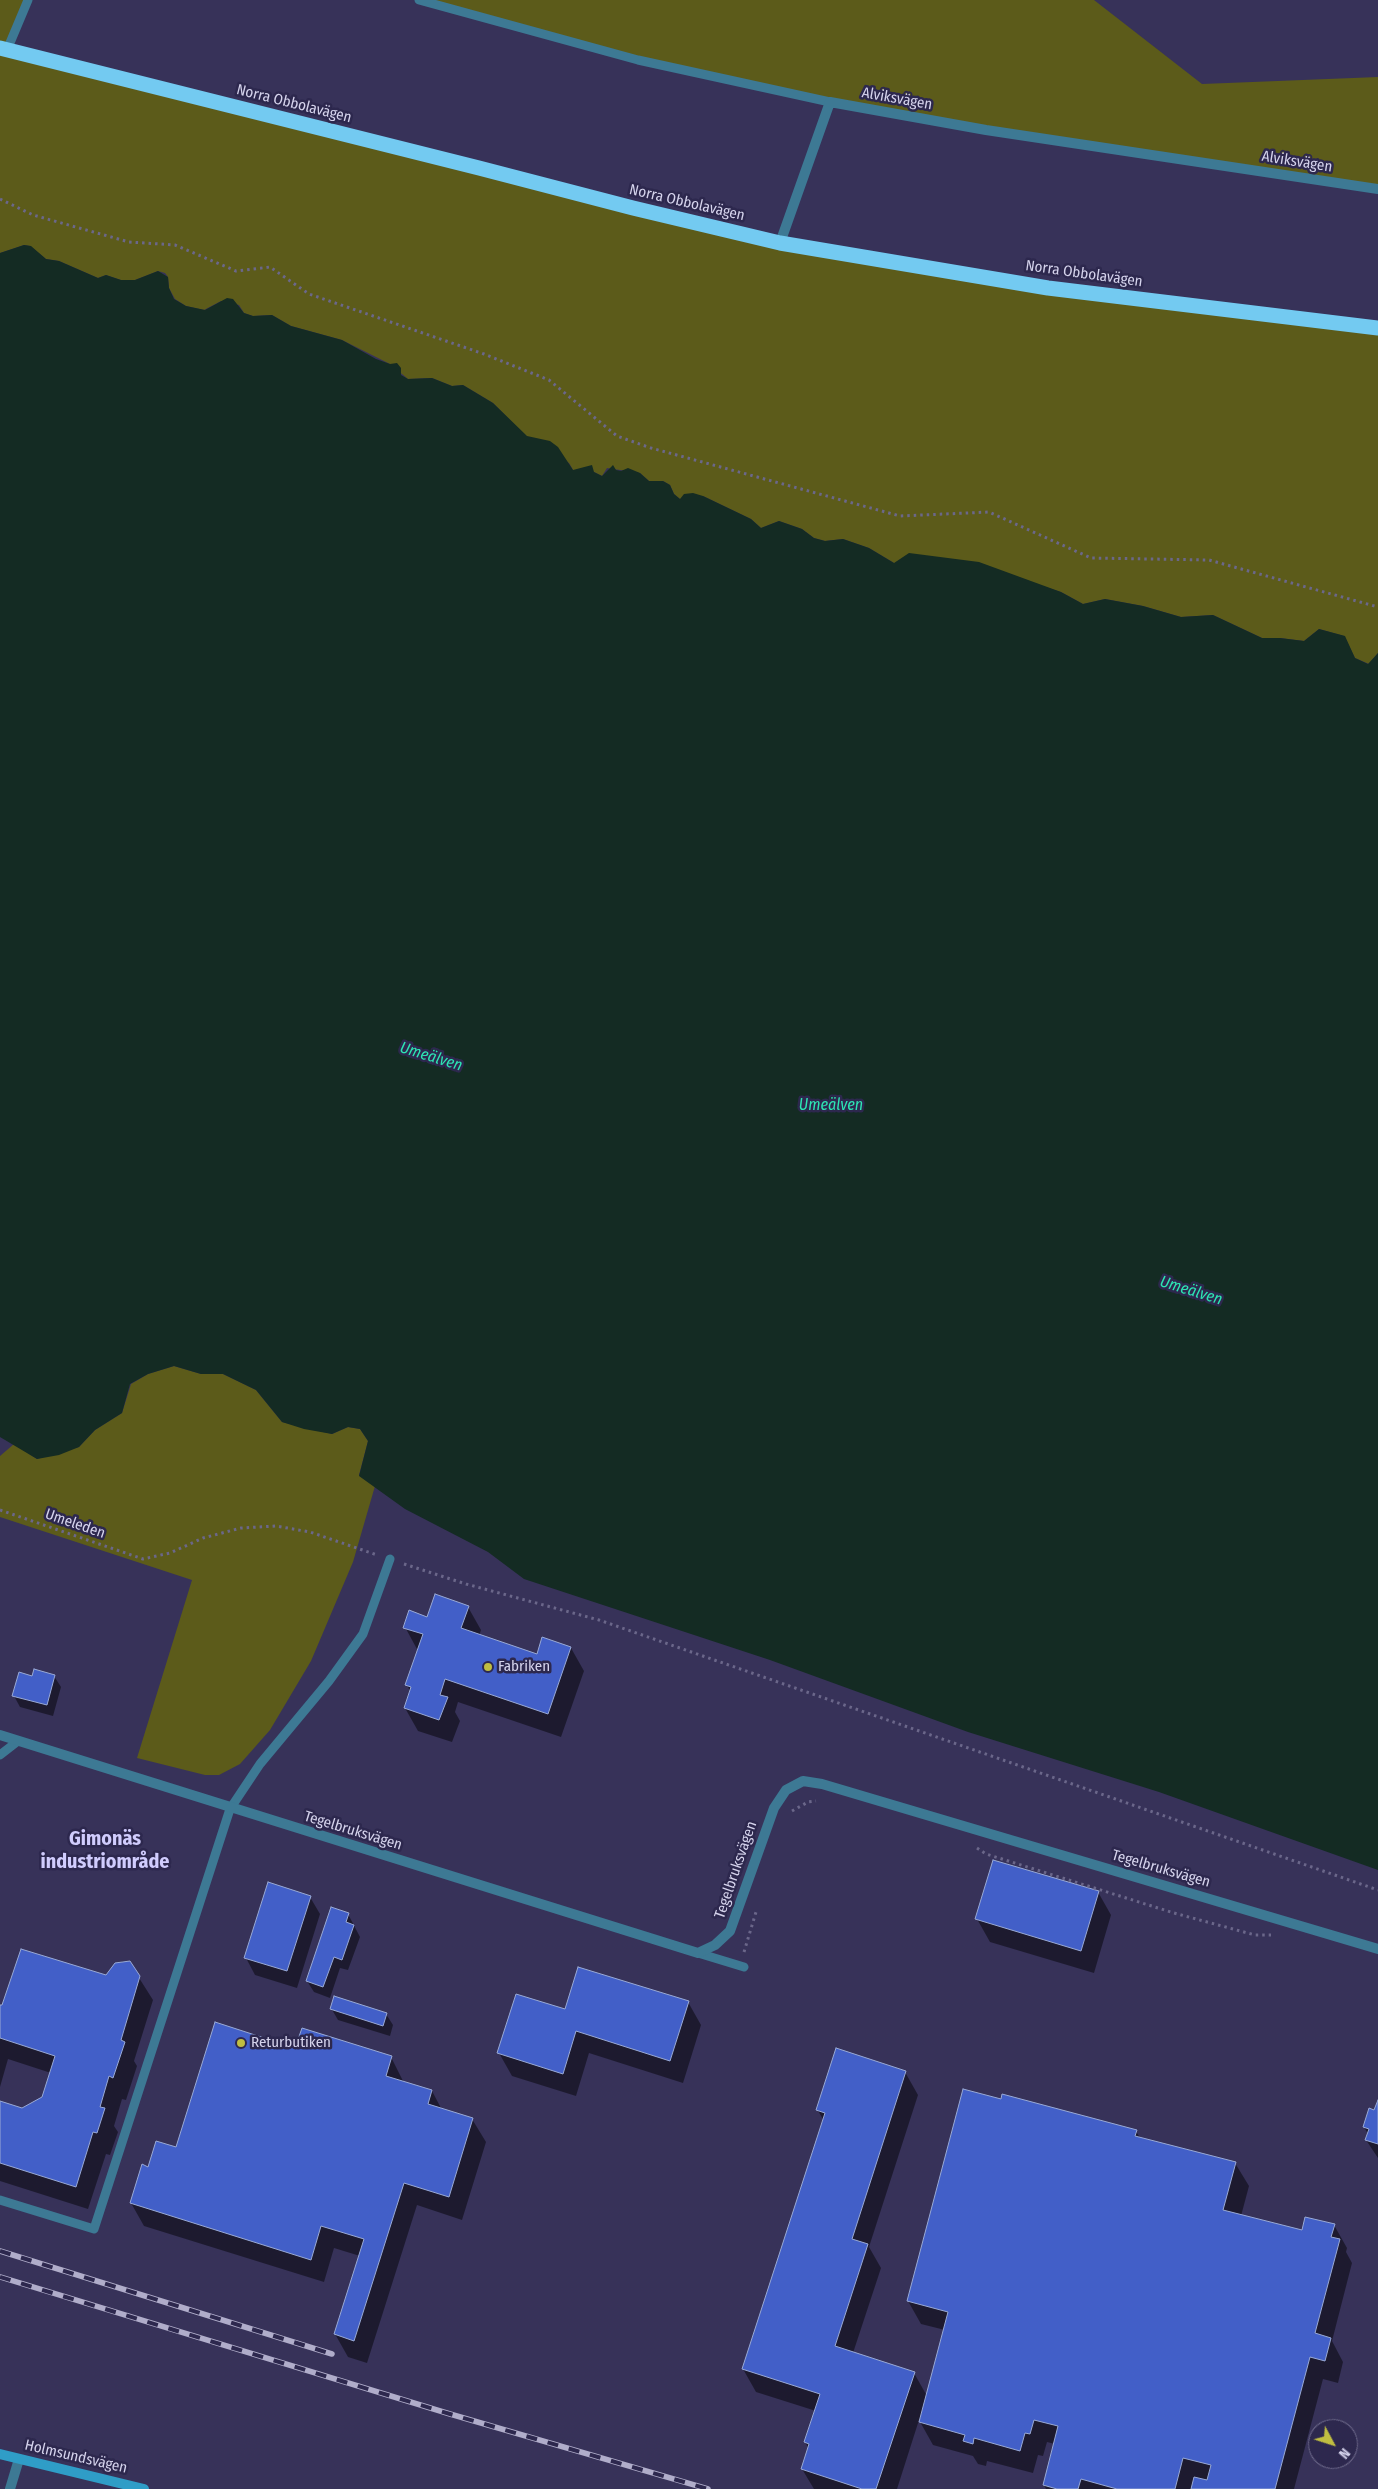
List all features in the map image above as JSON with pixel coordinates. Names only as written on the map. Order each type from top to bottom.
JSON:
[{"type":"highway","name":"Norra Obbolavägen","points":[[4,49],[633,208],[780,243],[1048,288],[1378,328]]},
{"type":"main road","name":"Holmsundsvägen","points":[[0,2454],[144,2489]]},
{"type":"street","name":"Alviksvägen","points":[[830,102],[986,130],[1378,189]]},
{"type":"street","points":[[780,243],[830,102]]},
{"type":"street","name":"Tegelbruksvägen","points":[[0,1735],[230,1809],[698,1953],[716,1945],[730,1931],[774,1808],[786,1790],[803,1782],[832,1787],[1378,1948]]},
{"type":"street","points":[[10,2489],[19,2459]]},
{"type":"lane","points":[[4,49],[28,0]]},
{"type":"lane","name":"Alviksvägen","points":[[419,0],[638,60],[830,102]]},
{"type":"lane","points":[[0,2200],[94,2229],[230,1809],[260,1764],[329,1681],[363,1634],[390,1559]]},
{"type":"lane","points":[[0,1755],[18,1741]]},
{"type":"lane","points":[[698,1953],[744,1968]]},
{"type":"path","points":[[0,199],[32,215],[129,242],[175,245],[236,272],[270,267],[309,294],[484,354],[549,380],[617,436],[651,448],[900,516],[989,512],[1091,558],[1208,560],[1378,607]]},
{"type":"path","name":"Umeleden","points":[[0,1510],[143,1559],[170,1553],[203,1538],[240,1528],[276,1526],[310,1532],[390,1559]]},
{"type":"path","points":[[390,1559],[466,1584],[599,1620],[1378,1890]]},
{"type":"path","points":[[789,1815],[808,1802],[825,1799]]},
{"type":"path","points":[[974,1846],[986,1854],[1174,1913],[1255,1935],[1275,1936]]},
{"type":"path","points":[[716,1945],[743,1955],[757,1908]]},
{"type":"shaded area","points":[[0,0],[28,0],[7,50],[780,243],[1378,328],[1378,653],[1369,664],[1355,658],[1344,636],[1319,629],[1304,641],[1262,638],[1213,615],[1181,617],[1143,606],[1105,599],[1083,604],[1061,592],[1023,580],[894,563],[869,548],[843,539],[825,541],[814,538],[802,529],[779,521],[761,528],[751,519],[703,496],[680,499],[674,494],[670,485],[663,481],[649,481],[640,473],[607,468],[602,476],[594,472],[573,470],[569,463],[527,437],[493,403],[463,385],[452,386],[432,378],[408,379],[390,364],[342,340],[291,326],[272,315],[253,316],[244,313],[239,305],[221,301],[204,310],[186,306],[175,299],[169,288],[168,277],[165,273],[158,271],[135,280],[121,280],[106,275],[98,278],[59,261],[46,259],[30,246],[24,245],[0,253]]},
{"type":"shaded area","points":[[419,0],[1094,0],[1202,84],[1378,77],[1378,189],[986,130],[638,60]]},
{"type":"shaded area","points":[[174,1366],[201,1374],[223,1374],[256,1390],[282,1422],[332,1434],[348,1427],[360,1429],[368,1441],[359,1475],[375,1486],[353,1562],[311,1661],[270,1730],[240,1764],[219,1775],[205,1775],[137,1758],[192,1580],[0,1517],[0,1456],[14,1444],[37,1459],[79,1447],[95,1430],[122,1413],[131,1384],[148,1374]]},
{"type":"water","name":"Umeälven","points":[[24,245],[31,246],[46,259],[59,261],[98,278],[106,275],[121,280],[135,280],[158,271],[168,277],[169,288],[174,299],[186,306],[205,310],[227,298],[233,299],[244,313],[253,316],[272,315],[291,326],[342,340],[376,359],[390,364],[397,363],[401,368],[401,375],[408,379],[432,378],[452,386],[463,385],[493,403],[527,436],[550,441],[558,447],[573,470],[592,465],[594,472],[602,476],[613,465],[616,470],[621,471],[628,468],[640,473],[649,481],[663,481],[670,485],[674,494],[680,499],[684,494],[693,493],[703,496],[751,519],[761,528],[779,521],[802,529],[814,538],[825,541],[843,539],[869,548],[894,563],[909,553],[979,562],[1061,592],[1083,604],[1105,599],[1143,606],[1181,617],[1213,615],[1262,638],[1304,641],[1319,629],[1345,636],[1355,658],[1368,664],[1378,653],[1378,1870],[1159,1792],[968,1732],[770,1660],[524,1579],[488,1552],[405,1509],[359,1476],[368,1441],[360,1429],[348,1427],[332,1434],[304,1429],[282,1422],[256,1390],[223,1374],[201,1374],[174,1366],[148,1374],[130,1384],[122,1413],[95,1430],[79,1447],[59,1455],[37,1459],[0,1437],[0,253]]},
{"type":"building","name":"Fabriken","points":[[435,1594],[469,1606],[461,1628],[537,1654],[542,1637],[571,1647],[548,1714],[445,1679],[440,1695],[448,1697],[439,1720],[404,1708],[411,1687],[405,1685],[423,1634],[403,1628],[409,1610],[427,1617]]},
{"type":"building","points":[[34,1669],[55,1675],[47,1705],[12,1696],[19,1672],[32,1676]]},
{"type":"building","points":[[993,1860],[1099,1891],[1081,1951],[975,1919]]},
{"type":"building","points":[[268,1882],[311,1896],[287,1971],[244,1958]]},
{"type":"building","points":[[331,1907],[349,1913],[346,1922],[354,1925],[342,1960],[334,1957],[323,1987],[306,1981]]},
{"type":"building","points":[[21,1949],[106,1975],[115,1963],[130,1961],[140,1976],[121,2040],[125,2042],[113,2078],[109,2076],[100,2107],[105,2108],[97,2133],[93,2132],[76,2187],[0,2163],[0,2101],[22,2108],[42,2097],[55,2056],[0,2038],[0,2005],[2,2005]]},
{"type":"building","points":[[578,1967],[689,2001],[670,2061],[576,2031],[563,2074],[497,2053],[516,1994],[565,2009]]},
{"type":"building","points":[[334,1996],[387,2013],[383,2026],[330,2009]]},
{"type":"building","points":[[215,2022],[295,2048],[302,2028],[392,2056],[386,2076],[432,2090],[428,2104],[473,2118],[449,2197],[404,2183],[354,2341],[334,2334],[364,2239],[321,2226],[311,2260],[130,2203],[142,2164],[148,2167],[156,2141],[176,2147]]},
{"type":"building","points":[[836,2048],[906,2071],[852,2239],[868,2244],[835,2346],[915,2372],[876,2489],[862,2489],[801,2469],[809,2444],[804,2442],[820,2394],[742,2369],[825,2113],[816,2110]]},
{"type":"building","points":[[963,2089],[1001,2099],[1002,2094],[1137,2130],[1135,2136],[1236,2162],[1223,2210],[1302,2230],[1305,2217],[1335,2224],[1331,2237],[1340,2239],[1315,2333],[1331,2338],[1325,2361],[1310,2357],[1275,2489],[1191,2489],[1194,2477],[1207,2480],[1211,2465],[1183,2458],[1175,2489],[1117,2489],[1081,2479],[1078,2489],[1057,2489],[1043,2485],[1058,2426],[1034,2420],[1030,2434],[1025,2433],[1020,2451],[974,2438],[973,2444],[963,2441],[965,2435],[919,2422],[948,2312],[907,2301]]},
{"type":"building","points":[[1378,2100],[1378,2144],[1365,2140],[1369,2129],[1363,2127],[1369,2108],[1374,2110]]},
{"type":"railway","points":[[0,2251],[332,2354]]},
{"type":"railway","points":[[0,2277],[450,2414],[708,2489]]},
{"type":"place","name":"Fabriken","points":[[488,1667]]},
{"type":"place","name":"Returbutiken","points":[[241,2043]]},
{"type":"district","name":"Gimonäs industriområde","points":[[105,1850]]}]
